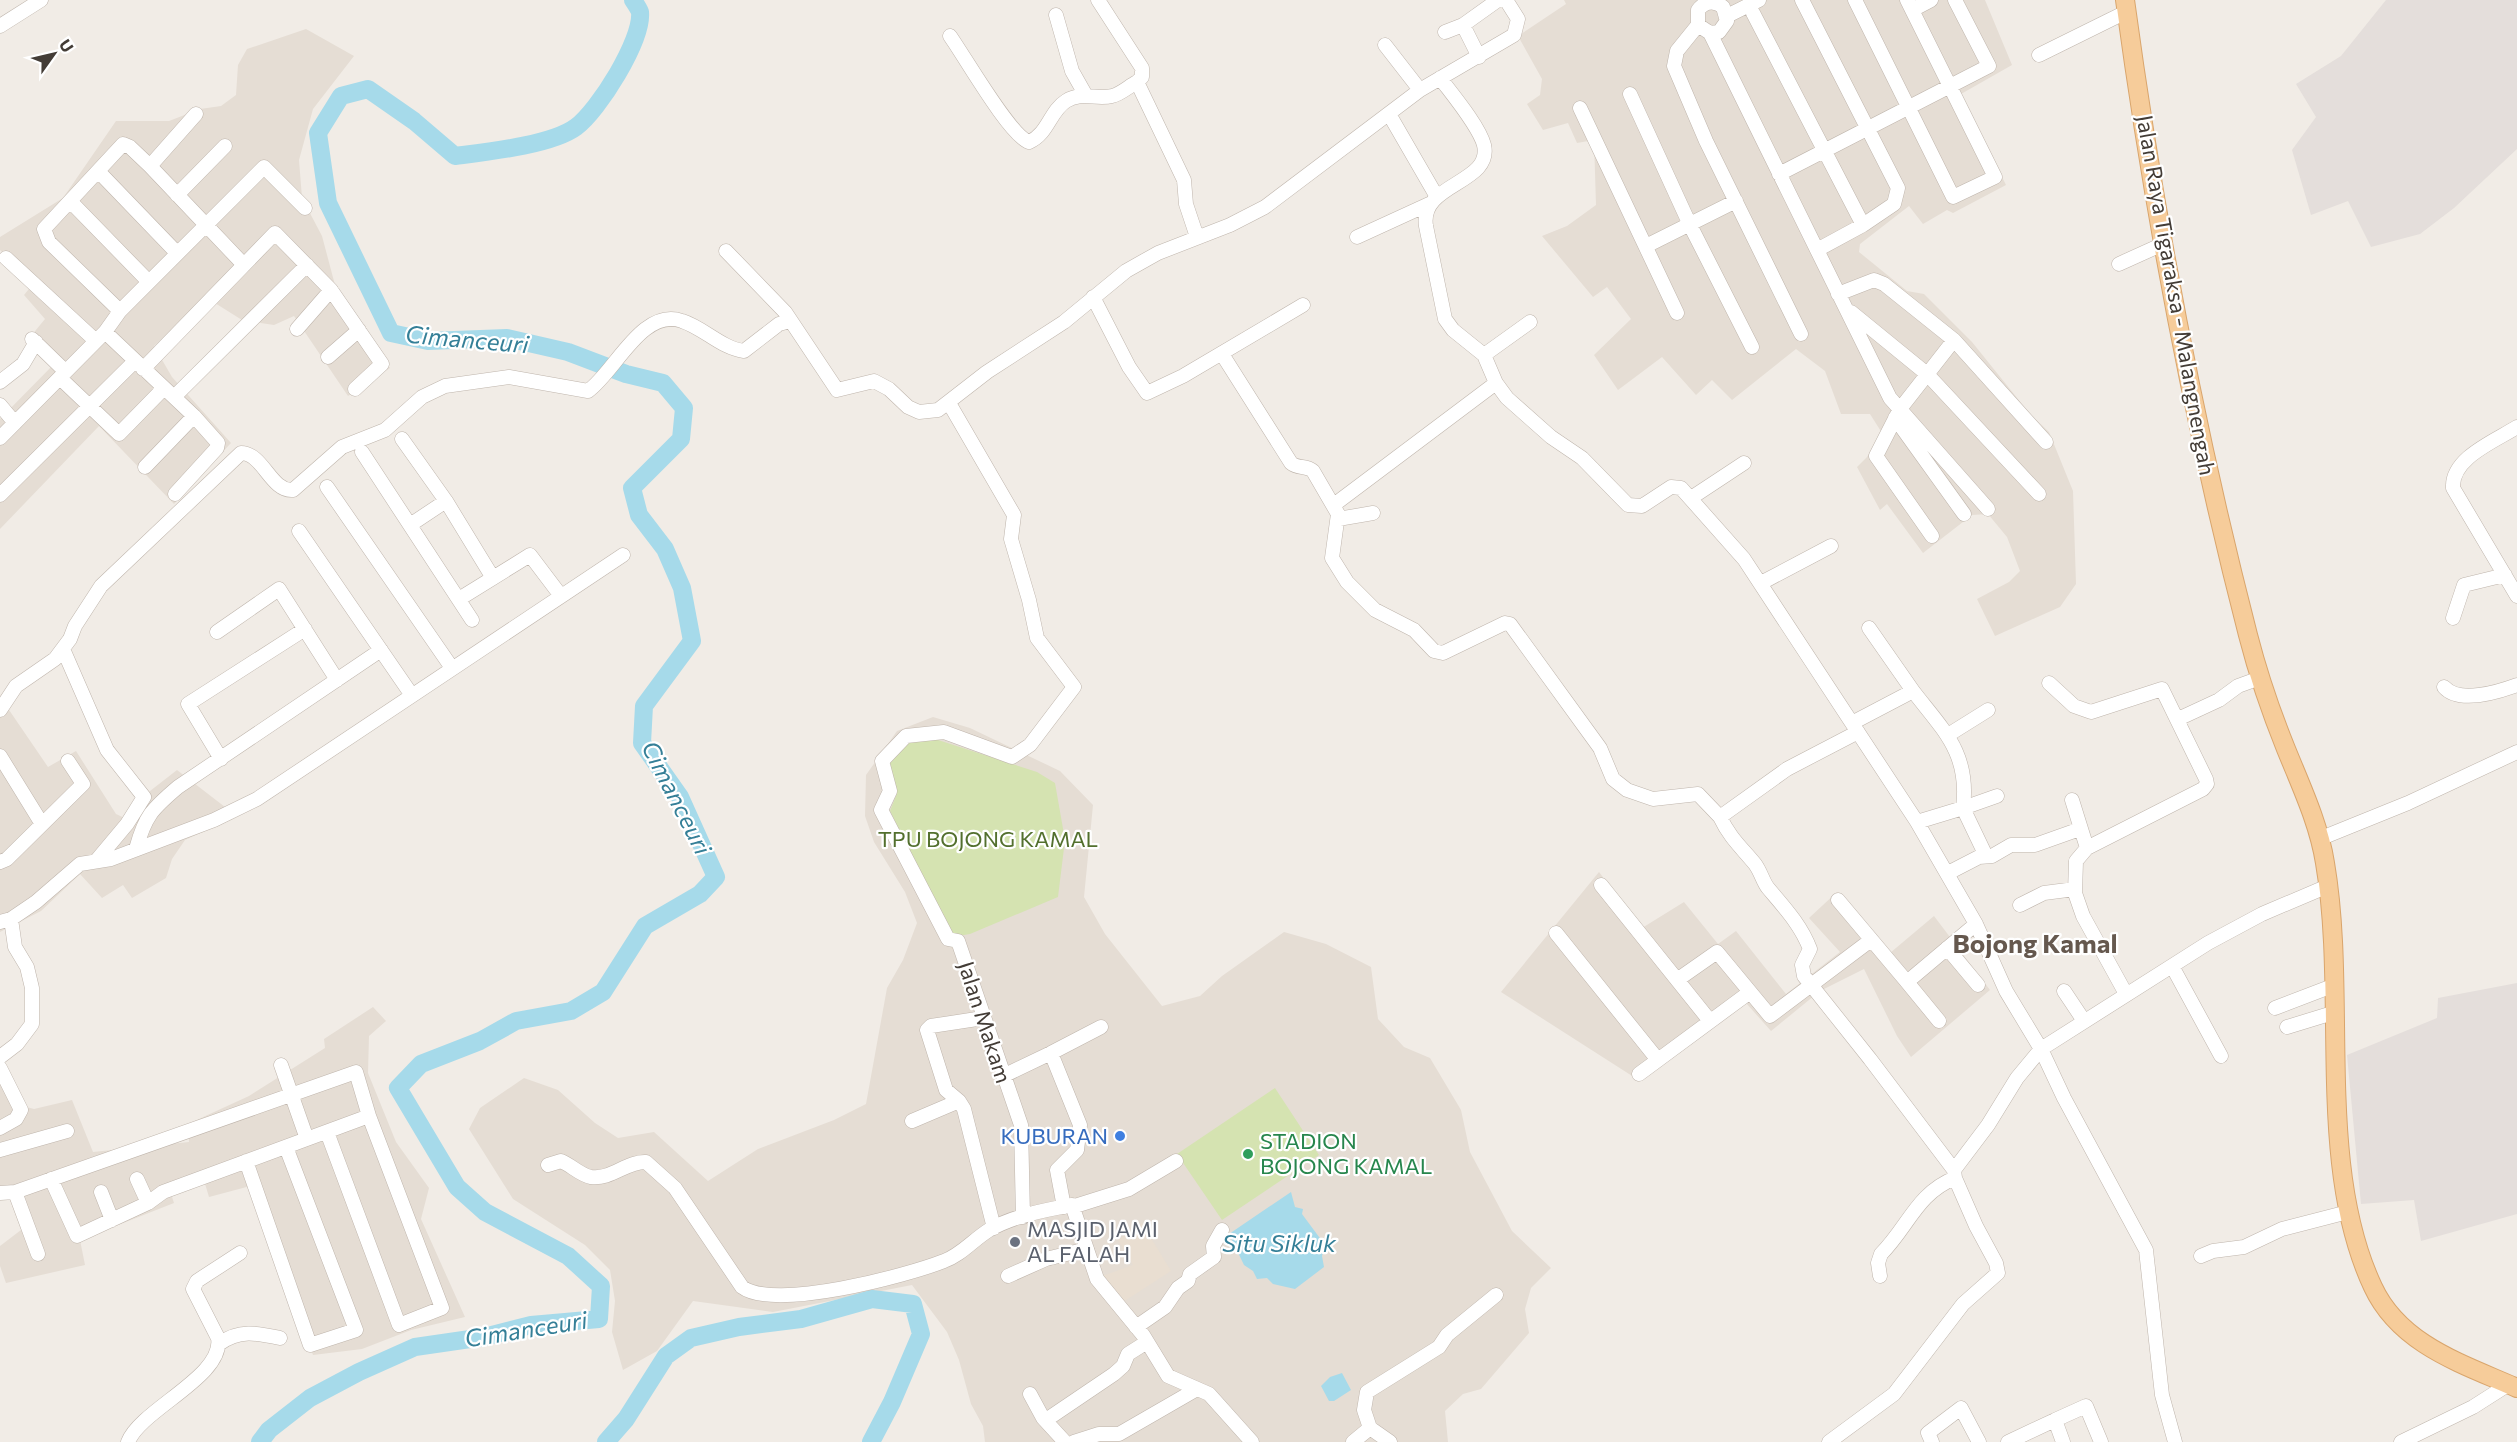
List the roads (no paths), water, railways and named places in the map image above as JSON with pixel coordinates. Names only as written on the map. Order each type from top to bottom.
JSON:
[{"type":"main road","name":"Jalan Raya Tigaraksa - Malangnengah","points":[[2126,6],[2188,387],[2260,678],[2319,839],[2328,886],[2335,933],[2342,1172],[2348,1212],[2374,1289],[2397,1323],[2429,1348],[2513,1386]]},
{"type":"street","points":[[0,26],[41,0]]},
{"type":"street","points":[[950,36],[1009,125],[1024,141],[1029,142],[1043,133],[1059,105],[1069,99],[1085,94],[1110,96],[1142,77],[1142,68],[1098,0]]},
{"type":"street","points":[[1445,32],[1463,24],[1498,0]]},
{"type":"street","points":[[726,251],[774,298],[837,390],[874,381],[889,389],[908,407],[919,412],[938,410],[987,372],[1064,322],[1126,271],[1158,253],[1230,225],[1265,207],[1420,90],[1479,57],[1516,32],[1518,19],[1506,0]]},
{"type":"street","points":[[1727,16],[1759,0]]},
{"type":"street","points":[[1802,0],[1898,188],[1898,196],[1894,204],[1863,225],[1817,250]]},
{"type":"street","points":[[1871,0],[1856,3],[1953,197],[1995,177],[1910,5],[1931,0]]},
{"type":"street","points":[[1779,174],[1989,66],[1955,0]]},
{"type":"street","points":[[1710,33],[1723,29],[1727,16],[1723,2],[1710,2],[1701,6],[1696,15],[1698,25],[1710,33],[1897,413],[1964,514]]},
{"type":"street","points":[[2039,56],[2126,6]]},
{"type":"street","points":[[1753,14],[1863,225]]},
{"type":"street","points":[[1056,15],[1072,70],[1085,94]]},
{"type":"street","points":[[1463,24],[1479,57]]},
{"type":"street","points":[[1698,25],[1677,51],[1674,66],[1801,334]]},
{"type":"street","points":[[1385,45],[1420,90]]},
{"type":"street","points":[[1357,237],[1433,201],[1480,167],[1485,155],[1482,141],[1440,78]]},
{"type":"street","points":[[1137,82],[1184,180],[1186,204],[1197,237]]},
{"type":"street","points":[[1630,94],[1690,225],[1752,347]]},
{"type":"street","points":[[1580,108],[1677,313]]},
{"type":"street","points":[[150,166],[196,114]]},
{"type":"street","points":[[1389,114],[1433,201]]},
{"type":"street","points":[[120,311],[45,236],[46,225],[99,172],[123,144],[150,166],[244,265]]},
{"type":"street","points":[[177,195],[225,146]]},
{"type":"street","points":[[0,438],[100,336],[120,311],[264,167],[305,208]]},
{"type":"street","points":[[99,172],[177,253]]},
{"type":"street","points":[[1433,201],[1425,218],[1442,311],[1453,330],[1484,355],[1496,383],[1527,417],[1551,437],[1576,453],[1628,505],[1642,506],[1671,487],[1681,488],[1691,498],[1744,559],[1761,583],[1948,873],[1976,924],[2006,991],[2042,1049],[2064,1098],[2146,1250],[2162,1395],[2175,1442]]},
{"type":"street","points":[[1646,246],[1736,201]]},
{"type":"street","points":[[70,202],[149,282]]},
{"type":"street","points":[[0,495],[244,265],[275,232],[331,290],[382,364],[355,389]]},
{"type":"street","points":[[2119,264],[2163,244]]},
{"type":"street","points":[[6,258],[100,336],[139,365],[195,416],[216,440],[218,445],[176,494]]},
{"type":"street","points":[[0,382],[23,364],[34,341],[90,408],[119,434],[169,393],[306,265]]},
{"type":"street","points":[[1838,294],[1874,280],[1884,284],[1954,340],[2046,442]]},
{"type":"street","points":[[297,329],[331,290]]},
{"type":"street","points":[[1093,297],[1129,367],[1147,393],[1221,354],[1304,305]]},
{"type":"street","points":[[1845,308],[1927,374],[2039,494]]},
{"type":"street","points":[[0,710],[16,686],[55,659],[101,586],[241,453],[250,455],[284,489],[290,491],[296,489],[342,447],[385,430],[422,397],[445,386],[509,377],[588,391],[605,376],[641,332],[667,320],[684,321],[716,340],[744,351],[779,324],[790,321]]},
{"type":"street","points":[[1484,355],[1530,322]]},
{"type":"street","points":[[328,357],[359,330]]},
{"type":"street","points":[[1932,536],[1876,456],[1897,413],[1954,340]]},
{"type":"street","points":[[1221,354],[1289,459],[1295,466],[1308,467],[1313,471],[1335,504],[1338,519],[1332,558],[1347,582],[1375,610],[1414,630],[1434,651],[1443,653],[1505,623],[1510,624],[1578,721],[1600,748],[1613,779],[1627,790],[1653,799],[1698,794],[1720,817],[1733,842],[1756,866],[1767,886],[1785,907],[1805,937],[1810,949],[1801,970],[1811,986],[1870,1059],[1954,1174],[1976,1226],[1996,1263],[1998,1273],[1963,1304],[1894,1394],[1829,1442]]},
{"type":"street","points":[[1335,504],[1496,383]]},
{"type":"street","name":"Jalan Makam","points":[[949,403],[1014,515],[1011,539],[1029,600],[1037,638],[1074,687],[1030,745],[1012,757],[944,732],[906,736],[882,761],[890,791],[881,810],[948,939],[958,941],[1021,1125],[1023,1217]]},
{"type":"street","points":[[0,405],[15,423]]},
{"type":"street","points":[[1897,413],[1988,508]]},
{"type":"street","points":[[145,467],[195,416]]},
{"type":"street","points":[[2517,427],[2460,464],[2453,476],[2453,488],[2517,596]]},
{"type":"street","points":[[402,440],[446,501],[493,578]]},
{"type":"street","points":[[362,452],[472,620]]},
{"type":"street","points":[[1691,498],[1744,463]]},
{"type":"street","points":[[327,487],[452,668]]},
{"type":"street","points":[[410,525],[446,501]]},
{"type":"street","points":[[1338,519],[1373,513]]},
{"type":"street","points":[[299,531],[411,694]]},
{"type":"street","points":[[1761,583],[1831,546]]},
{"type":"street","points":[[459,599],[530,555],[561,596]]},
{"type":"street","points":[[0,1058],[17,1044],[32,1024],[32,988],[27,967],[15,946],[6,920],[36,902],[80,864],[136,849],[214,820],[256,799],[411,694],[624,555]]},
{"type":"street","points":[[2453,618],[2464,585],[2505,575]]},
{"type":"street","points":[[217,632],[279,589],[337,680]]},
{"type":"street","points":[[1869,628],[1913,691],[1948,735],[1960,766],[1963,808],[1986,856]]},
{"type":"street","points":[[221,759],[188,704],[305,629]]},
{"type":"street","points":[[63,649],[107,750],[144,797],[127,825],[96,861]]},
{"type":"street","points":[[136,849],[142,827],[152,808],[178,787],[381,650]]},
{"type":"street","points":[[2178,719],[2219,700],[2238,686],[2260,678]]},
{"type":"street","points":[[2049,684],[2074,706],[2091,712],[2162,689],[2206,779],[2205,786],[2088,848],[2076,861],[2075,889],[2084,916],[2126,994]]},
{"type":"street","points":[[2444,687],[2449,692],[2461,695],[2498,692],[2517,685]]},
{"type":"street","points":[[1720,817],[1787,770],[1913,691]]},
{"type":"street","points":[[1948,735],[1988,710]]},
{"type":"street","points":[[2319,839],[2408,803],[2517,752]]},
{"type":"street","points":[[0,756],[42,824]]},
{"type":"street","points":[[2,856],[42,824],[83,784],[68,761]]},
{"type":"street","points":[[1917,822],[1997,796]]},
{"type":"street","points":[[2072,800],[2088,848]]},
{"type":"street","points":[[1948,873],[1979,857],[1992,856],[2011,845],[2035,845],[2080,829]]},
{"type":"street","points":[[1601,885],[1710,1021]]},
{"type":"street","points":[[1880,1276],[1878,1263],[1881,1254],[1933,1188],[1954,1174],[2017,1078],[2042,1049],[2126,994],[2262,914],[2328,886]]},
{"type":"street","points":[[2020,905],[2044,893],[2075,889]]},
{"type":"street","points":[[1838,900],[1939,1021]]},
{"type":"street","points":[[1906,982],[1976,924]]},
{"type":"street","points":[[1556,933],[1658,1059]]},
{"type":"street","points":[[1677,980],[1717,952],[1770,1016],[1871,940]]},
{"type":"street","points":[[1947,948],[1978,985]]},
{"type":"street","points":[[2172,966],[2221,1056]]},
{"type":"street","points":[[2275,1008],[2335,985]]},
{"type":"street","points":[[2064,991],[2084,1021]]},
{"type":"street","points":[[1639,1074],[1750,992]]},
{"type":"street","points":[[2287,1027],[2336,1012]]},
{"type":"street","points":[[977,1019],[931,1026],[927,1030],[946,1090],[959,1101],[967,1119],[982,1188],[994,1227]]},
{"type":"street","points":[[1003,1076],[1101,1027]]},
{"type":"street","points":[[1051,1053],[1080,1125],[1077,1150],[1057,1170],[1097,1279],[1148,1342],[1168,1376],[1174,1381],[1209,1394],[1252,1442]]},
{"type":"street","points":[[280,1065],[307,1139]]},
{"type":"street","points":[[0,1068],[21,1110],[16,1119],[0,1128]]},
{"type":"street","points":[[0,1193],[15,1192],[356,1072],[369,1116],[442,1308],[399,1325],[327,1132]]},
{"type":"street","points":[[912,1121],[959,1101]]},
{"type":"street","points":[[51,1179],[77,1236],[148,1203],[163,1192],[369,1116]]},
{"type":"street","points":[[0,1133],[5,1148],[67,1131]]},
{"type":"street","points":[[246,1161],[310,1345],[356,1330],[286,1147]]},
{"type":"street","points":[[548,1165],[561,1161],[591,1177],[609,1175],[639,1162],[646,1162],[675,1188],[742,1287],[782,1295],[827,1292],[912,1271],[953,1257],[994,1227],[1129,1189],[1176,1161]]},
{"type":"street","points":[[137,1179],[148,1203]]},
{"type":"street","points":[[15,1192],[38,1254]]},
{"type":"street","points":[[101,1192],[112,1220]]},
{"type":"street","points":[[2201,1256],[2213,1251],[2244,1247],[2282,1229],[2348,1212]]},
{"type":"street","points":[[1136,1326],[1165,1307],[1178,1288],[1188,1281],[1190,1274],[1214,1257],[1213,1246],[1222,1230]]},
{"type":"street","points":[[1008,1276],[1046,1259],[1087,1249]]},
{"type":"street","points":[[219,1344],[215,1330],[193,1289],[197,1281],[240,1253]]},
{"type":"street","points":[[1390,1442],[1370,1428],[1364,1410],[1367,1392],[1439,1347],[1447,1335],[1496,1295]]},
{"type":"street","points":[[128,1442],[136,1428],[189,1385],[206,1367],[219,1344],[230,1336],[241,1333],[280,1338]]},
{"type":"street","points":[[1046,1420],[1114,1374],[1123,1366],[1128,1354],[1148,1342]]},
{"type":"street","points":[[2401,1442],[2513,1386]]},
{"type":"street","points":[[1074,1442],[1098,1434],[1119,1434],[1197,1389]]},
{"type":"street","points":[[1030,1394],[1046,1420],[1065,1442]]},
{"type":"street","points":[[2008,1442],[2055,1420],[2084,1400],[2101,1442]]},
{"type":"street","points":[[1932,1442],[1928,1433],[1961,1408],[1979,1442]]},
{"type":"street","points":[[2055,1420],[2063,1442]]},
{"type":"street","points":[[1353,1442],[1370,1428]]},
{"type":"water","name":"Situ Sikluk","points":[[1291,1192],[1295,1207],[1303,1209],[1302,1214],[1325,1245],[1322,1256],[1324,1267],[1295,1289],[1273,1284],[1267,1278],[1257,1279],[1253,1271],[1244,1265],[1229,1234]]},
{"type":"water","points":[[1342,1373],[1351,1390],[1334,1401],[1329,1401],[1321,1386],[1330,1377]]},
{"type":"waterway","name":"Cimanceuri","points":[[260,1442],[269,1430],[310,1398],[359,1372],[415,1347],[484,1337],[531,1325],[599,1319],[601,1286],[568,1256],[485,1212],[457,1187],[398,1088],[421,1064],[480,1041],[516,1021],[571,1011],[603,992],[645,926],[700,894],[716,877],[680,797],[642,743],[644,706],[692,641],[682,588],[665,549],[639,515],[632,488],[681,439],[684,408],[663,383],[626,374],[568,352],[507,338],[428,341],[391,333],[328,203],[318,133],[341,96],[368,89],[414,121],[455,156],[518,147],[551,139],[576,127],[607,91],[627,56],[639,24],[640,12],[633,0]]},
{"type":"waterway","name":"Cimanceuri","points":[[606,1442],[626,1419],[666,1356],[691,1338],[739,1327],[801,1319],[872,1299],[913,1304],[921,1334],[892,1402],[871,1442]]},
{"type":"place","name":"KUBURAN","points":[[1120,1136]]},
{"type":"place","name":"STADION BOJONG KAMAL","points":[[1248,1154]]},
{"type":"place","name":"MASJID JAMI AL FALAH","points":[[1015,1242]]},
{"type":"district","name":"Bojong Kamal","points":[[2035,944]]},
{"type":"park label","name":"TPU BOJONG KAMAL","points":[[988,839]]}]
